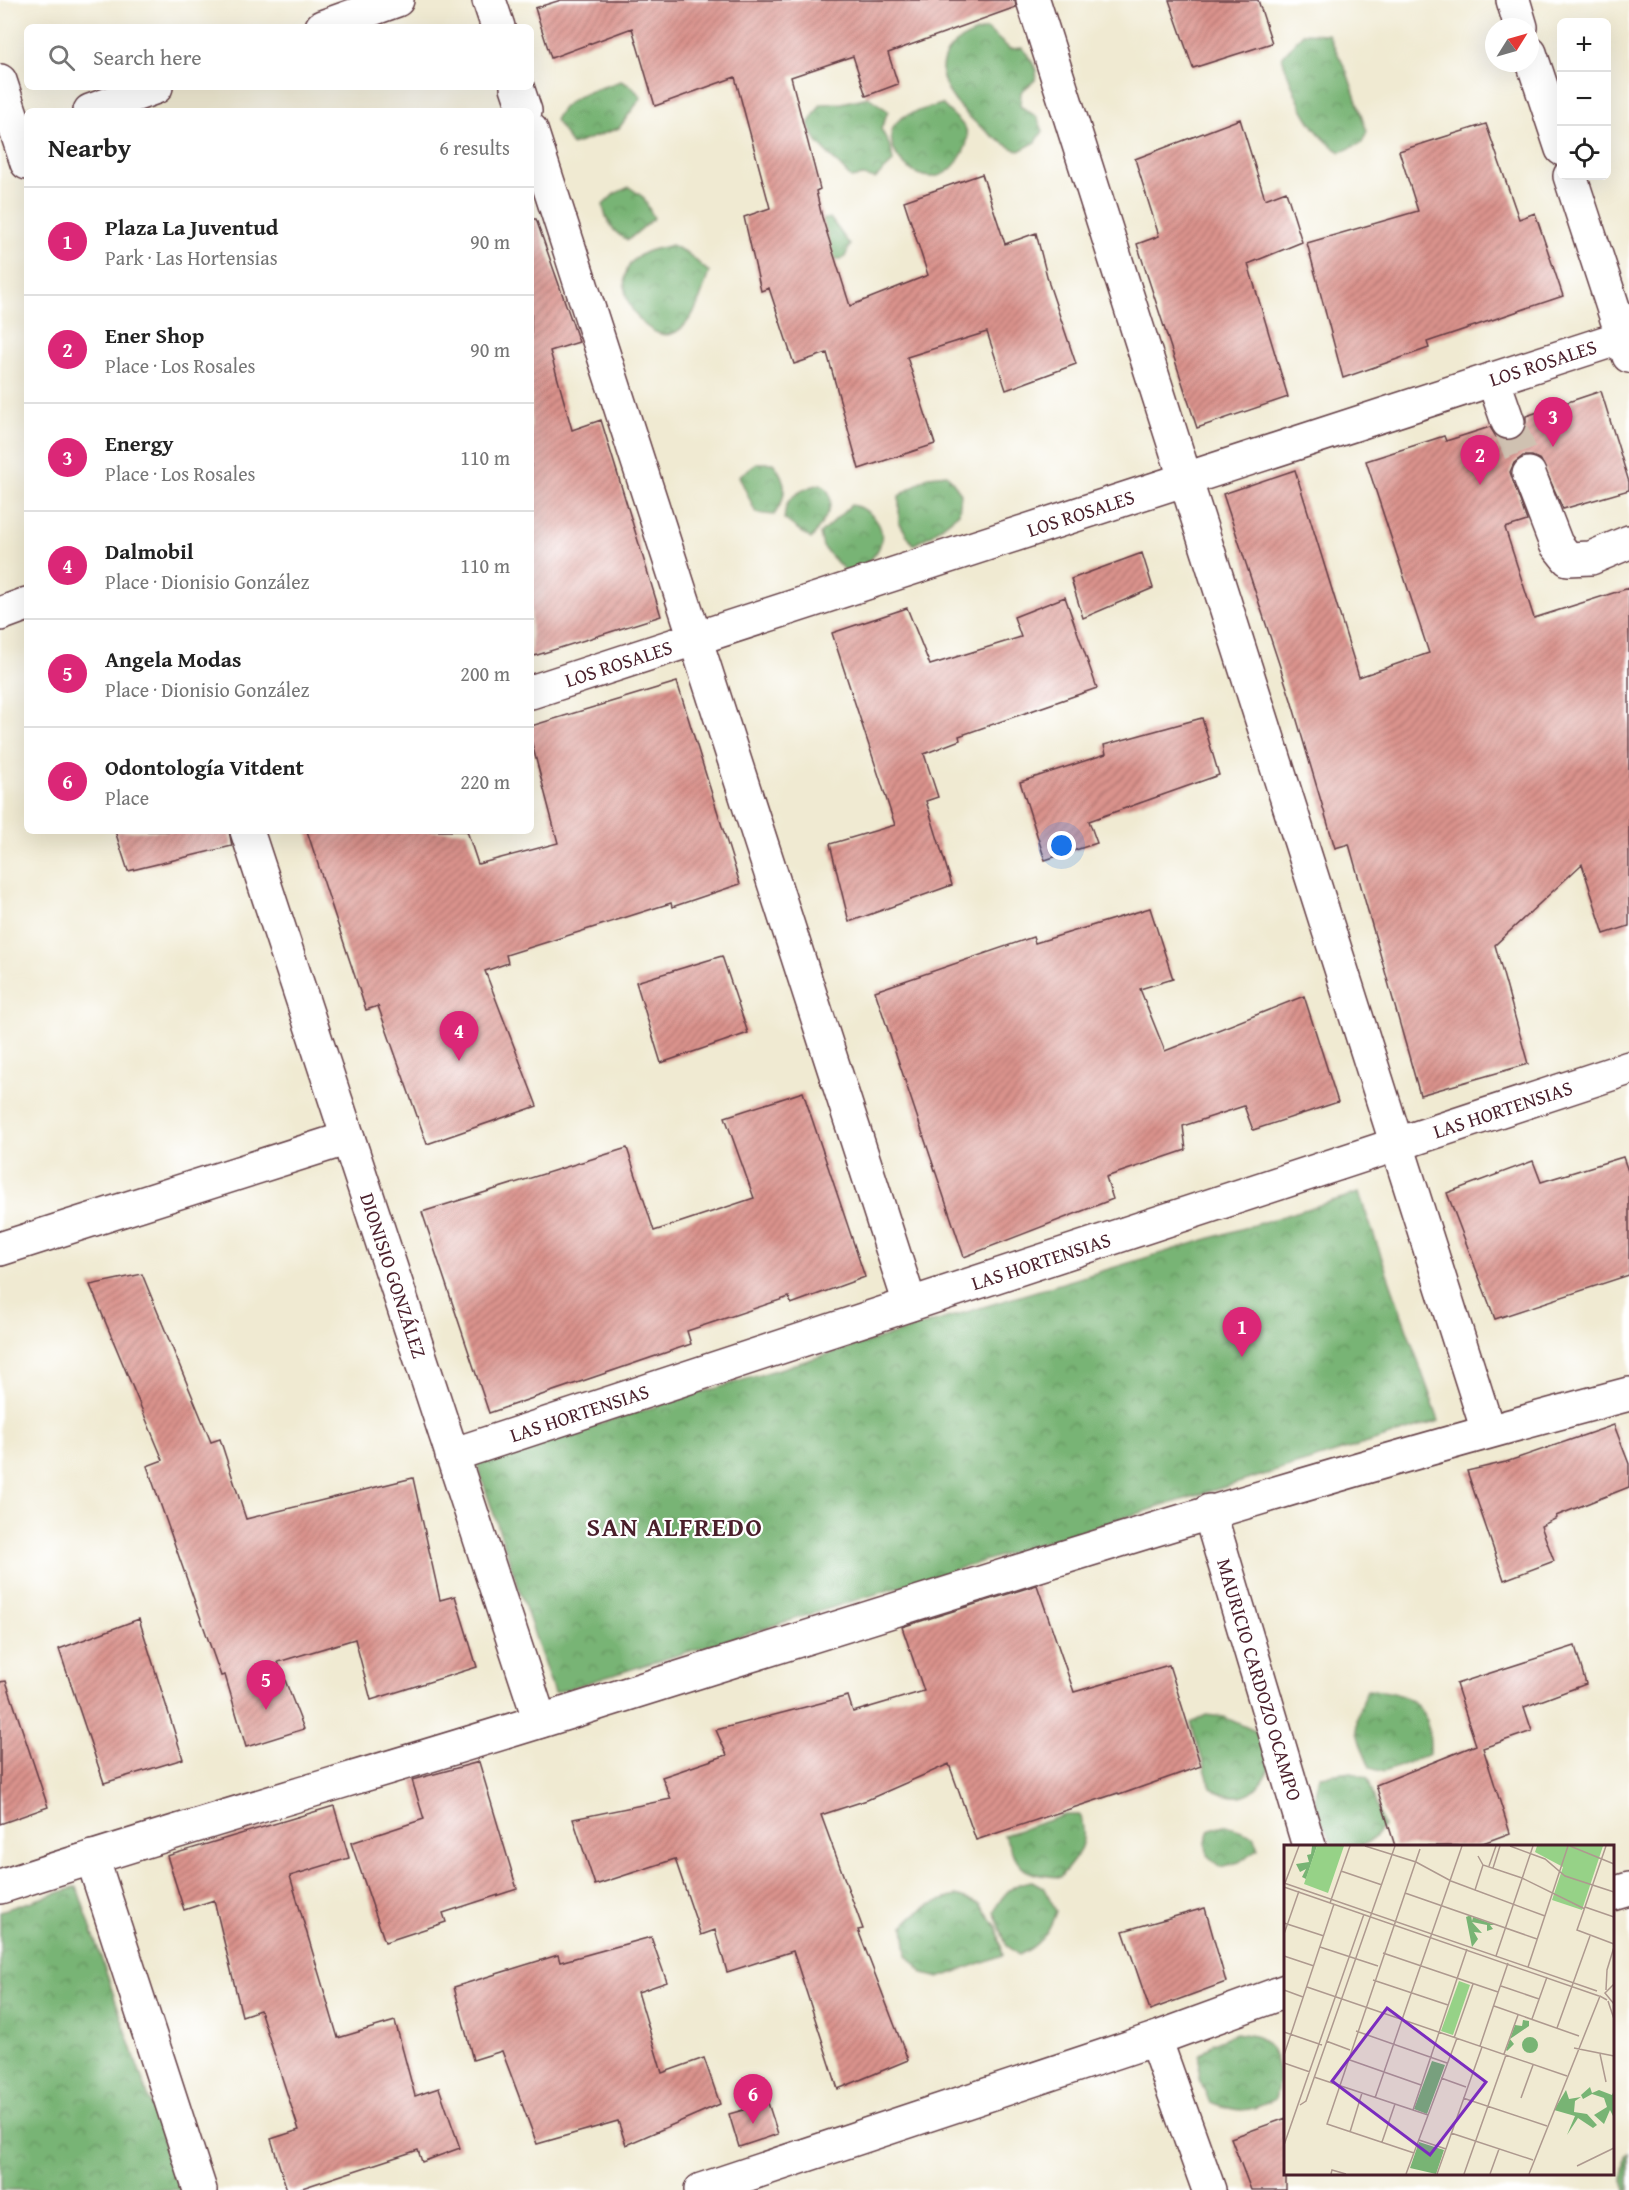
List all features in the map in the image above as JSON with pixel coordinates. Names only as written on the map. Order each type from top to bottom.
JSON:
[{"type":"street","points":[[330,24],[397,0]]},
{"type":"street","points":[[489,0],[497,24]]},
{"type":"street","points":[[1034,0],[1488,1431]]},
{"type":"street","points":[[1513,0],[1518,18]]},
{"type":"street","points":[[1536,72],[1557,134]]},
{"type":"street","points":[[0,81],[18,144]]},
{"type":"street","points":[[98,108],[148,90]]},
{"type":"street","points":[[518,90],[524,108]]},
{"type":"street","points":[[534,139],[910,1304]]},
{"type":"street","points":[[1571,180],[1627,342]]},
{"type":"street","name":"LOS ROSALES","points":[[534,692],[1493,379],[1627,342]]},
{"type":"street","points":[[1493,379],[1508,422]]},
{"type":"street","points":[[1529,474],[1556,544],[1568,559],[1591,558],[1629,542]]},
{"type":"street","points":[[0,614],[24,605]]},
{"type":"street","name":"DIONISIO GONZÁLEZ","points":[[248,834],[540,1721]]},
{"type":"street","name":"LAS HORTENSIAS","points":[[452,1455],[1629,1068]]},
{"type":"street","points":[[0,1249],[348,1138]]},
{"type":"street","points":[[0,1887],[540,1721],[1209,1511],[1488,1431],[1629,1394]]},
{"type":"street","name":"MAURICIO CARDOZO OCAMPO","points":[[1209,1511],[1309,1845]]},
{"type":"street","points":[[92,1857],[200,2190]]},
{"type":"street","points":[[1614,1893],[1629,1889]]},
{"type":"street","points":[[701,2190],[1155,2039],[1284,1992]]},
{"type":"street","points":[[1155,2039],[1209,2190]]},
{"type":"green space","points":[[987,29],[1010,49],[1023,48],[1037,70],[1035,80],[1021,92],[1020,106],[1037,117],[1043,131],[1036,142],[1019,151],[1006,145],[976,123],[950,94],[943,78],[943,63],[950,49],[962,39]]},
{"type":"green space","points":[[1303,33],[1328,34],[1347,72],[1367,132],[1362,143],[1341,152],[1329,144],[1311,123],[1291,84],[1282,57]]},
{"type":"green space","points":[[621,81],[633,87],[641,98],[619,128],[572,145],[555,120],[560,111],[583,94]]},
{"type":"green space","points":[[868,97],[888,111],[881,129],[891,148],[893,162],[875,179],[863,176],[851,178],[817,142],[808,124],[821,104],[842,103]]},
{"type":"green space","points":[[942,104],[960,121],[967,132],[966,147],[948,171],[934,177],[920,175],[907,168],[898,157],[892,144],[892,131],[903,117]]},
{"type":"green space","points":[[629,187],[643,197],[654,218],[628,240],[611,226],[603,205],[614,194]]},
{"type":"green space","points":[[830,218],[850,245],[845,257],[824,265],[815,221]]},
{"type":"green space","points":[[671,245],[687,253],[709,272],[689,320],[676,332],[664,334],[652,330],[640,321],[631,308],[626,293],[625,277],[631,264],[644,253]]},
{"type":"green space","points":[[757,463],[773,463],[784,483],[784,495],[774,515],[756,513],[739,476]]},
{"type":"green space","points":[[947,474],[961,493],[959,513],[931,535],[913,545],[899,522],[899,496],[929,476]]},
{"type":"green space","points":[[821,484],[827,490],[830,504],[825,519],[811,539],[784,519],[785,509],[789,500],[797,493]]},
{"type":"green space","points":[[851,505],[864,510],[875,519],[879,524],[882,538],[879,548],[860,571],[845,571],[823,547],[820,534]]},
{"type":"green space","points":[[1359,1193],[1439,1421],[554,1693],[476,1461]]},
{"type":"green space","points":[[1367,1690],[1396,1694],[1416,1705],[1423,1713],[1427,1724],[1430,1754],[1384,1772],[1370,1768],[1358,1738],[1357,1729],[1358,1712]]},
{"type":"green space","points":[[1206,1715],[1224,1717],[1264,1735],[1273,1759],[1263,1780],[1250,1793],[1233,1796],[1211,1788],[1191,1723]]},
{"type":"green space","points":[[1351,1772],[1368,1778],[1383,1827],[1373,1839],[1364,1845],[1334,1845],[1315,1804],[1320,1776]]},
{"type":"green space","points":[[1065,1815],[1079,1815],[1082,1824],[1083,1841],[1077,1856],[1060,1877],[1028,1872],[1018,1863],[1004,1835]]},
{"type":"green space","points":[[1225,1825],[1253,1835],[1258,1849],[1239,1862],[1220,1867],[1207,1855],[1206,1842],[1210,1829]]},
{"type":"green space","points":[[1032,1881],[1043,1887],[1056,1911],[1043,1938],[1032,1948],[1018,1955],[1006,1944],[994,1911],[1009,1890],[1019,1884]]},
{"type":"green space","points":[[77,1887],[180,2190],[0,2190],[0,1911]]},
{"type":"green space","points":[[956,1896],[980,1904],[997,1927],[1003,1955],[939,1978],[924,1974],[907,1955],[904,1926],[927,1906]]},
{"type":"green space","points":[[1236,2033],[1257,2037],[1266,2044],[1275,2058],[1278,2074],[1275,2099],[1258,2107],[1243,2110],[1210,2102],[1199,2079],[1200,2055],[1212,2044]]},
{"type":"green space","points":[[1629,2153],[1629,2190],[1626,2190],[1623,2181],[1626,2155]]},
{"type":"building","points":[[561,0],[1015,0],[1016,7],[888,53],[898,84],[866,96],[853,56],[791,77],[820,189],[816,191],[822,217],[850,306],[928,275],[904,201],[982,174],[1005,244],[1036,233],[1049,284],[1076,364],[1006,390],[987,332],[907,357],[935,444],[859,469],[827,353],[794,364],[769,288],[761,291],[744,217],[770,208],[735,77],[655,106],[632,28],[551,58],[535,8]]},
{"type":"building","points":[[1169,0],[1258,0],[1272,43],[1193,68]]},
{"type":"building","points":[[1240,119],[1265,199],[1286,191],[1302,242],[1248,264],[1288,397],[1197,428],[1137,244],[1159,236],[1135,159]]},
{"type":"building","points":[[1486,124],[1519,219],[1535,213],[1563,296],[1427,342],[1429,348],[1343,378],[1307,243],[1418,211],[1399,151]]},
{"type":"building","points":[[534,219],[536,219],[579,342],[550,351],[572,430],[601,420],[661,616],[534,656]]},
{"type":"building","points":[[1601,391],[1629,482],[1629,490],[1563,509],[1541,460],[1532,456],[1523,456],[1514,463],[1510,472],[1527,521],[1505,528],[1534,618],[1629,588],[1629,926],[1604,934],[1582,864],[1495,945],[1528,1064],[1420,1095],[1349,844],[1335,848],[1291,700],[1223,494],[1295,470],[1359,677],[1429,653],[1366,461],[1444,436],[1446,441],[1490,427],[1496,437],[1514,440],[1523,434],[1526,416]]},
{"type":"building","points":[[1142,553],[1153,588],[1083,618],[1071,579]]},
{"type":"building","points":[[1065,597],[1097,688],[959,736],[960,740],[924,754],[938,797],[926,801],[952,885],[849,922],[830,844],[895,825],[832,633],[907,608],[930,665],[1021,637],[1014,617]]},
{"type":"building","points":[[677,682],[740,884],[672,907],[671,903],[506,955],[508,963],[485,971],[537,1106],[427,1144],[378,1006],[366,1010],[308,834],[468,834],[478,864],[558,843],[534,751],[534,725]]},
{"type":"building","points":[[1202,718],[1219,775],[1089,821],[1097,843],[1045,860],[1020,782],[1106,754],[1104,745]]},
{"type":"building","points":[[116,834],[230,834],[232,846],[128,871]]},
{"type":"building","points":[[1150,908],[1173,979],[1140,989],[1165,1051],[1304,996],[1338,1102],[1253,1130],[1244,1106],[1183,1126],[1186,1150],[1106,1177],[1113,1199],[964,1257],[875,991],[1033,937],[1035,943]]},
{"type":"building","points":[[722,956],[748,1033],[661,1063],[636,982]]},
{"type":"building","points":[[803,1092],[865,1277],[791,1304],[789,1297],[687,1331],[691,1344],[489,1413],[422,1212],[627,1148],[654,1231],[754,1198],[725,1117]]},
{"type":"building","points":[[1623,1157],[1629,1174],[1629,1275],[1495,1319],[1447,1193],[1533,1161],[1541,1182]]},
{"type":"building","points":[[142,1274],[211,1442],[220,1439],[246,1519],[413,1478],[440,1600],[455,1596],[477,1667],[371,1700],[355,1639],[278,1662],[304,1729],[246,1747],[225,1675],[221,1676],[147,1466],[163,1460],[90,1285]]},
{"type":"building","points":[[1614,1425],[1629,1464],[1629,1487],[1556,1516],[1557,1518],[1541,1526],[1554,1561],[1504,1580],[1467,1471],[1506,1462]]},
{"type":"building","points":[[1037,1585],[1074,1692],[1169,1665],[1201,1766],[1119,1795],[1118,1793],[976,1840],[949,1764],[867,1800],[821,1815],[863,1929],[858,1930],[908,2060],[838,2089],[793,1951],[727,1972],[715,1930],[701,1935],[675,1859],[595,1885],[573,1819],[671,1799],[662,1777],[727,1755],[716,1730],[848,1696],[853,1712],[924,1691],[902,1627]]},
{"type":"building","points":[[139,1619],[183,1759],[104,1783],[59,1649]]},
{"type":"building","points":[[1575,1646],[1586,1684],[1524,1707],[1532,1731],[1483,1748],[1510,1833],[1478,1845],[1395,1845],[1376,1785],[1476,1745],[1456,1684]]},
{"type":"building","points":[[6,1681],[48,1807],[0,1824],[0,1682]]},
{"type":"building","points":[[479,1762],[517,1889],[443,1913],[446,1922],[385,1942],[351,1843],[424,1819],[412,1780]]},
{"type":"building","points":[[334,1806],[349,1858],[290,1876],[338,2038],[395,2021],[415,2096],[439,2088],[460,2148],[422,2162],[418,2150],[296,2190],[287,2190],[271,2139],[299,2130],[260,2010],[242,2016],[214,1900],[184,1910],[167,1856]]},
{"type":"building","points":[[1205,1908],[1226,1982],[1150,2010],[1123,1931]]},
{"type":"building","points":[[651,1937],[667,1982],[638,1992],[662,2073],[704,2058],[720,2104],[626,2145],[618,2121],[537,2144],[502,2051],[473,2060],[454,1987],[558,1955],[560,1962]]},
{"type":"building","points":[[768,2103],[778,2134],[739,2147],[729,2114]]},
{"type":"building","points":[[1284,2119],[1286,2190],[1251,2190],[1231,2138]]},
{"type":"tunnel","points":[[1508,422],[1529,474]]},
{"type":"place","name":"Energy","points":[[1553,447]]},
{"type":"place","name":"Ener Shop","points":[[1480,485]]},
{"type":"place","name":"Dalmobil","points":[[459,1061]]},
{"type":"place","name":"Plaza La Juventud","points":[[1242,1357]]},
{"type":"place","name":"Angela Modas","points":[[266,1710]]},
{"type":"place","name":"Odontología Vitdent","points":[[753,2124]]},
{"type":"district","name":"SAN ALFREDO","points":[[675,1527]]}]
